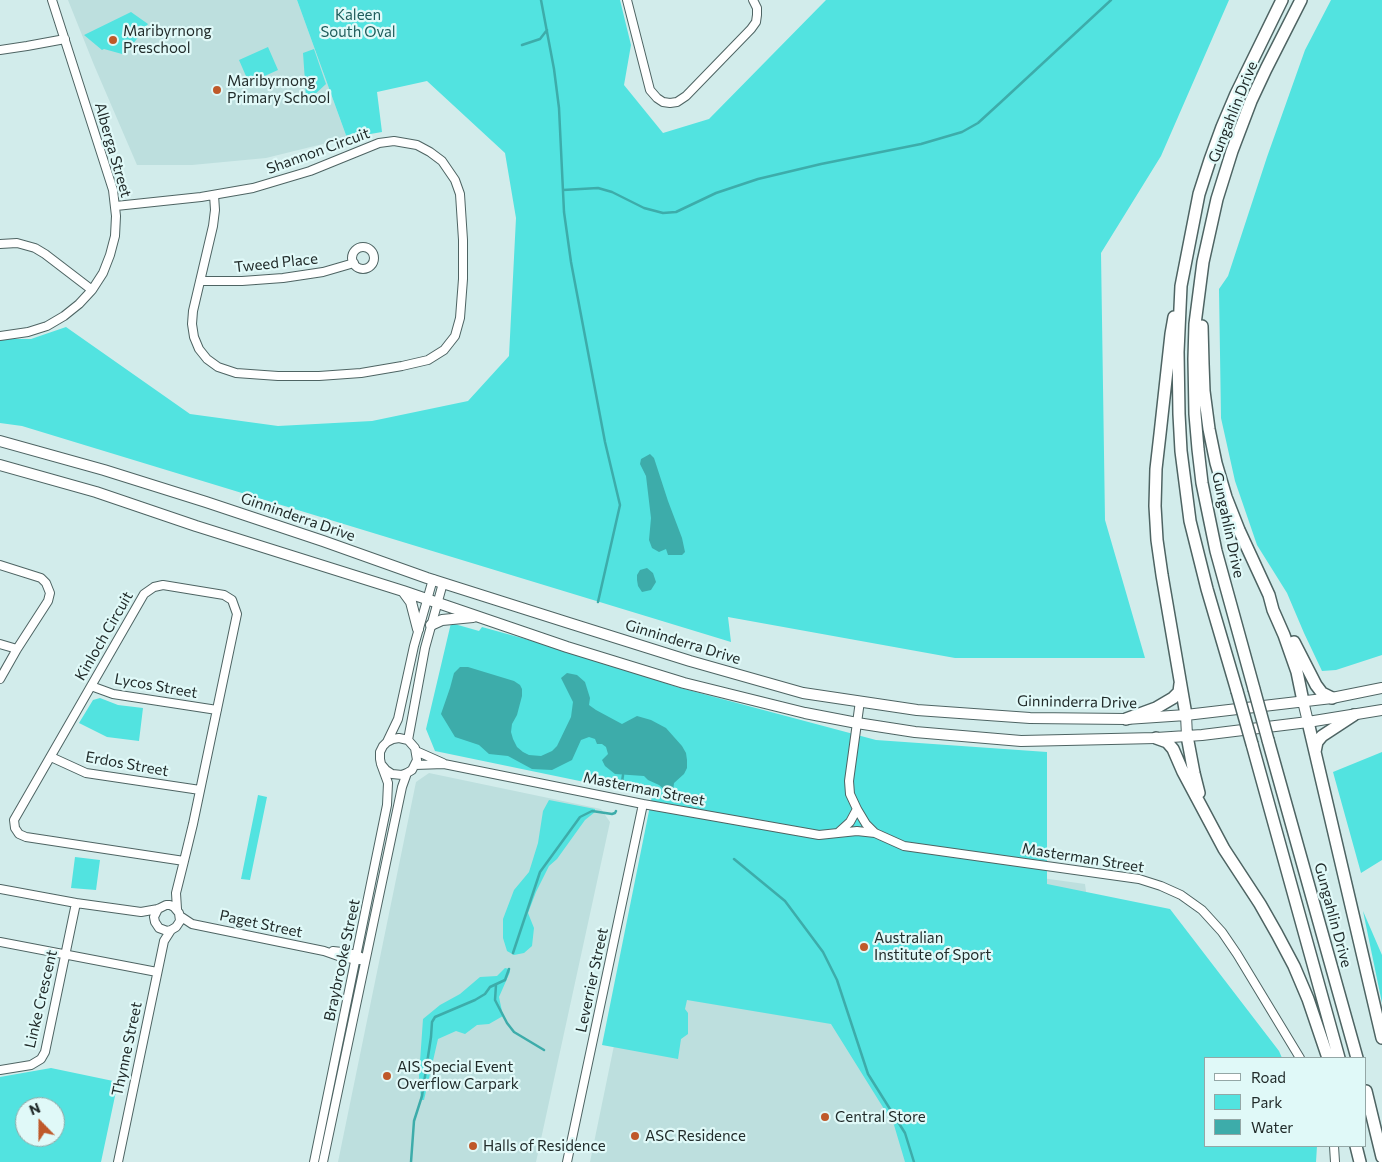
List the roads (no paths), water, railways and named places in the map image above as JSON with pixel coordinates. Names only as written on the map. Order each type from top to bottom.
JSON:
[{"type":"highway","name":"Gungahlin Drive","points":[[1282,0],[1236,94],[1222,127],[1199,194],[1181,286],[1178,352],[1179,414],[1181,451],[1190,521],[1207,590],[1237,690],[1339,1057]]},
{"type":"highway","name":"Gungahlin Drive","points":[[1302,0],[1266,69],[1238,134],[1217,199],[1198,292],[1195,324],[1194,380],[1202,483],[1216,551],[1357,1057]]},
{"type":"highway","points":[[1210,232],[1202,339],[1204,391],[1209,429],[1226,497],[1269,595],[1273,610],[1292,656],[1303,701]]},
{"type":"highway","points":[[1181,286],[1171,334],[1156,469],[1155,506],[1162,575],[1186,715]]},
{"type":"highway","points":[[1269,595],[1280,609],[1297,649],[1316,685],[1322,693],[1332,698]]},
{"type":"highway","points":[[1126,719],[1156,708],[1173,698],[1178,692],[1181,681]]},
{"type":"highway","points":[[1315,753],[1317,742],[1322,736],[1354,715]]},
{"type":"highway","points":[[1308,722],[1382,1038]]},
{"type":"highway","points":[[1187,736],[1205,814]]},
{"type":"highway","points":[[1156,738],[1167,742],[1173,749],[1224,850],[1260,904],[1294,966],[1308,999],[1328,1057]]},
{"type":"highway","points":[[1367,1095],[1382,1157]]},
{"type":"highway","points":[[1356,1147],[1360,1162]]},
{"type":"highway","points":[[1363,1147],[1367,1162]]},
{"type":"main road","name":"Ginninderra Drive","points":[[0,441],[104,470],[206,502],[438,581],[690,661],[803,693],[917,710],[1020,718],[1126,719],[1186,715],[1332,698],[1382,688]]},
{"type":"main road","points":[[0,464],[96,492],[684,683],[805,713],[857,723],[915,732],[1021,741],[1156,738],[1308,722],[1382,710]]},
{"type":"main road","points":[[403,592],[411,602],[418,628]]},
{"type":"main road","points":[[431,625],[442,620],[477,616]]},
{"type":"main road","points":[[1303,701],[1308,722]]},
{"type":"main road","points":[[1186,715],[1187,736]]},
{"type":"street","name":"Alberga Street","points":[[0,336],[28,332],[56,321],[72,311],[92,290],[103,273],[113,246],[116,206],[111,183],[52,0]]},
{"type":"street","points":[[627,0],[650,90],[663,102],[670,103],[677,102],[686,96],[751,29],[756,22],[757,15],[757,8],[753,0]]},
{"type":"street","points":[[0,50],[65,39]]},
{"type":"street","name":"Shannon Circuit","points":[[116,206],[214,195],[253,188],[329,164],[380,143],[402,142],[424,148],[447,167],[455,180],[460,194],[464,260],[460,318],[455,336],[448,346],[434,357],[422,362],[381,370],[333,375],[278,376],[236,373],[212,364],[203,355],[196,343],[192,331],[192,318],[214,226],[214,195]]},
{"type":"street","points":[[0,244],[17,244],[34,248],[45,254],[92,290]]},
{"type":"street","name":"Tweed Place","points":[[200,281],[242,281],[283,278],[324,272],[354,263]]},
{"type":"street","points":[[0,565],[41,578],[46,583],[50,593],[48,600],[16,648],[0,678]]},
{"type":"street","points":[[387,742],[399,738],[408,740],[413,745],[417,760],[407,773],[402,775],[392,774],[386,770],[381,764],[380,752],[398,719],[418,628],[432,601],[438,581]]},
{"type":"street","name":"Kinloch Circuit","points":[[178,913],[176,893],[184,861],[200,790],[237,614],[232,600],[224,595],[163,585],[154,587],[144,594],[14,820],[15,828],[19,834],[26,837],[184,861]]},
{"type":"street","points":[[408,740],[431,625],[432,601]]},
{"type":"street","points":[[0,644],[16,648]]},
{"type":"street","name":"Lycos Street","points":[[91,686],[113,694],[217,710]]},
{"type":"street","points":[[860,701],[849,781],[850,794],[856,809],[875,833]]},
{"type":"street","name":"Masterman Street","points":[[416,751],[444,764]]},
{"type":"street","name":"Erdos Street","points":[[51,757],[86,773],[200,790]]},
{"type":"street","name":"Braybrooke Street","points":[[314,1162],[387,805],[388,783],[381,764]]},
{"type":"street","name":"Masterman Street","points":[[415,765],[444,764],[643,804],[820,835],[857,831],[875,833],[904,846],[1139,879],[1161,886],[1181,895],[1202,910],[1222,932],[1299,1057]]},
{"type":"street","name":"Braybrooke Street","points":[[323,1162],[402,787],[407,773]]},
{"type":"street","name":"Leverrier Street","points":[[567,1162],[643,804]]},
{"type":"street","points":[[839,832],[850,822],[856,809]]},
{"type":"street","points":[[0,889],[76,903],[141,912],[170,905],[178,913],[180,921],[174,928],[167,931],[141,912]]},
{"type":"street","name":"Kinloch Circuit","points":[[162,907],[176,893]]},
{"type":"street","name":"Linke Crescent","points":[[0,1070],[31,1065],[41,1059],[45,1052],[76,903]]},
{"type":"street","points":[[162,907],[154,917],[164,942]]},
{"type":"street","name":"Paget Street","points":[[178,913],[192,924]]},
{"type":"street","name":"Paget Street","points":[[174,928],[192,924],[324,951],[342,952],[366,959]]},
{"type":"street","name":"Thynne Street","points":[[118,1162],[164,942],[174,928]]},
{"type":"street","points":[[0,942],[157,972]]},
{"type":"street","points":[[1334,1147],[1335,1162]]},
{"type":"water","points":[[650,454],[654,458],[682,538],[685,552],[682,555],[668,555],[666,549],[659,552],[652,548],[649,540],[651,518],[646,476],[640,464],[641,459]]},
{"type":"water","points":[[647,568],[653,573],[656,582],[651,590],[642,592],[638,586],[637,575],[640,570]]},
{"type":"water","points":[[460,667],[468,667],[514,681],[520,685],[522,696],[511,732],[517,747],[529,755],[541,756],[552,751],[557,746],[571,717],[573,702],[561,678],[567,673],[577,675],[585,682],[590,698],[589,705],[596,710],[622,724],[637,716],[651,720],[666,728],[686,753],[687,768],[684,774],[674,783],[673,791],[666,791],[644,776],[615,774],[605,766],[602,760],[608,754],[606,747],[602,744],[597,744],[595,739],[589,737],[581,740],[572,760],[552,770],[532,769],[508,756],[489,754],[479,745],[455,737],[441,714],[454,673]]},
{"type":"waterway","points":[[541,0],[559,108],[564,212],[571,262],[605,442],[620,505],[598,602]]},
{"type":"waterway","points":[[563,190],[598,188],[612,192],[644,208],[663,213],[676,212],[716,193],[758,179],[921,144],[962,132],[978,123],[1111,0]]},
{"type":"waterway","points":[[522,45],[540,39],[547,30]]},
{"type":"waterway","points":[[621,789],[623,775]]},
{"type":"waterway","points":[[513,953],[540,872],[580,817],[592,811],[612,814],[616,811]]},
{"type":"waterway","points":[[734,859],[785,901],[823,952],[837,980],[868,1074],[905,1133],[914,1162]]},
{"type":"waterway","points":[[411,1162],[414,1121],[422,1096],[432,1022],[435,1017],[485,994],[490,987],[505,980],[509,969]]},
{"type":"waterway","points":[[496,985],[495,1000],[507,1023],[514,1032],[544,1050]]},
{"type":"place","name":"Maribyrnong Preschool","points":[[113,40]]},
{"type":"place","name":"Maribyrnong Primary School","points":[[217,90]]},
{"type":"place","name":"Australian Institute of Sport","points":[[864,947]]},
{"type":"place","name":"AIS Special Event Overflow Carpark","points":[[387,1076]]},
{"type":"place","name":"Central Store","points":[[825,1117]]},
{"type":"place","name":"ASC Residence","points":[[635,1136]]},
{"type":"place","name":"Halls of Residence","points":[[473,1146]]},
{"type":"park label","name":"Kaleen South Oval","points":[[358,24]]}]
